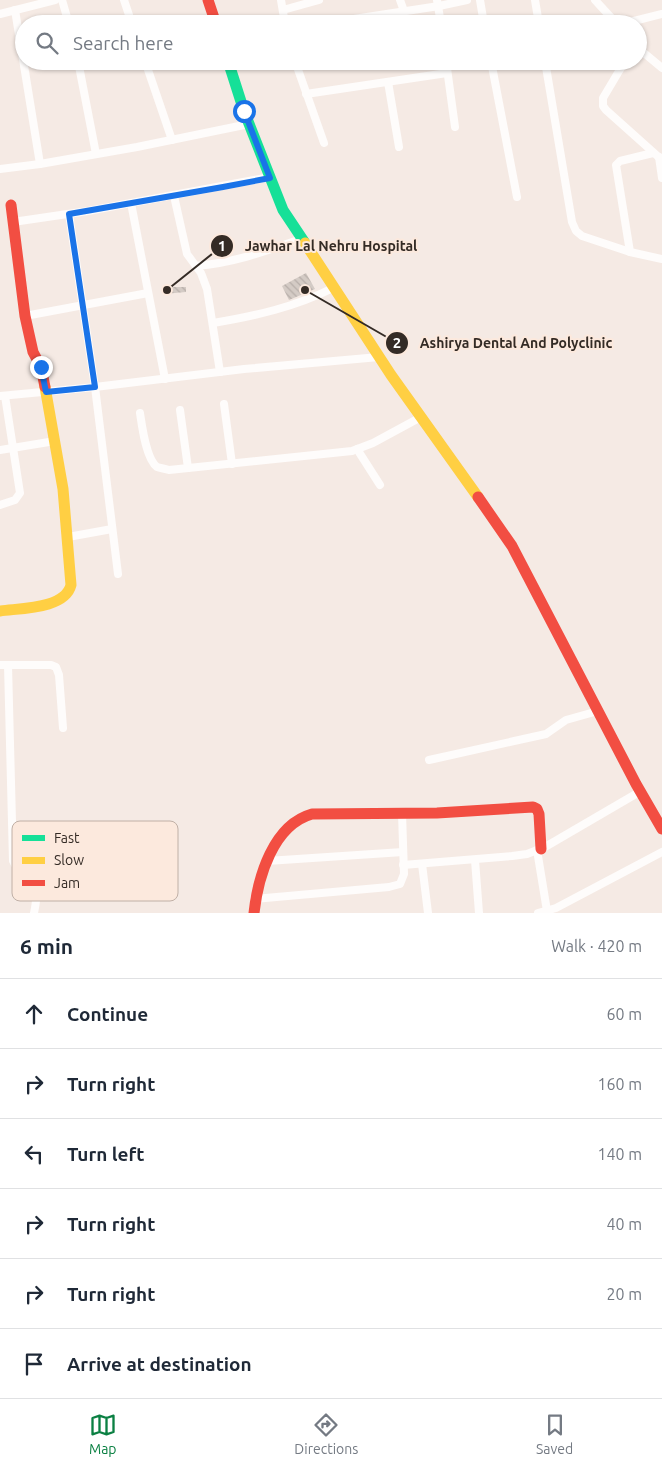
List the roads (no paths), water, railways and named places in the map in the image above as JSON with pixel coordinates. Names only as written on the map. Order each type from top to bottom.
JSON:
[{"type":"street","points":[[0,14],[55,0]]},
{"type":"street","points":[[62,0],[66,15]]},
{"type":"street","points":[[124,0],[129,15]]},
{"type":"street","points":[[208,0],[213,15]]},
{"type":"street","points":[[281,0],[283,15]]},
{"type":"street","points":[[283,10],[319,0]]},
{"type":"street","points":[[400,0],[404,11]]},
{"type":"street","points":[[378,15],[438,3],[467,0]]},
{"type":"street","points":[[480,0],[482,15]]},
{"type":"street","points":[[535,0],[538,15]]},
{"type":"street","points":[[595,0],[609,15]]},
{"type":"street","points":[[15,10],[16,15]]},
{"type":"street","points":[[647,18],[662,14]]},
{"type":"street","points":[[647,56],[662,68]]},
{"type":"street","points":[[25,70],[40,164]]},
{"type":"street","points":[[80,70],[96,154]]},
{"type":"street","points":[[148,70],[172,140]]},
{"type":"street","points":[[231,70],[249,124],[282,210],[379,357],[512,546],[641,792],[659,816],[662,828]]},
{"type":"street","points":[[298,70],[324,143]]},
{"type":"street","points":[[493,70],[517,197]]},
{"type":"street","points":[[547,70],[574,228],[582,236],[630,252],[662,259]]},
{"type":"street","points":[[620,70],[603,98],[603,106],[658,156],[662,178]]},
{"type":"street","points":[[306,94],[447,72],[455,127]]},
{"type":"street","points":[[388,82],[399,147]]},
{"type":"street","points":[[0,168],[40,164],[249,124]]},
{"type":"street","points":[[630,252],[616,166],[620,161],[658,156]]},
{"type":"street","points":[[13,222],[69,214],[270,178]]},
{"type":"street","points":[[174,196],[188,254],[201,273],[206,285],[220,372]]},
{"type":"street","points":[[131,203],[165,379]]},
{"type":"street","points":[[0,611],[54,603],[66,597],[72,588],[68,537],[55,441],[39,361],[31,345],[11,205]]},
{"type":"street","points":[[69,214],[95,387],[118,574]]},
{"type":"street","points":[[196,266],[239,260],[301,239]]},
{"type":"street","points":[[212,322],[262,314],[287,307],[313,298],[333,288]]},
{"type":"street","points":[[26,316],[148,293]]},
{"type":"street","points":[[0,505],[15,500],[20,493],[14,448],[2,396],[379,357]]},
{"type":"street","points":[[224,404],[232,464]]},
{"type":"street","points":[[180,410],[188,468]]},
{"type":"street","points":[[140,413],[148,452],[157,467],[169,470],[330,454],[357,449],[421,417]]},
{"type":"street","points":[[0,450],[55,441]]},
{"type":"street","points":[[357,449],[380,485]]},
{"type":"street","points":[[68,537],[112,529]]},
{"type":"street","points":[[12,839],[4,665],[51,665],[56,667],[59,675],[63,728]]},
{"type":"street","points":[[429,760],[546,734],[566,720],[598,711]]},
{"type":"street","points":[[403,865],[512,856],[539,850],[641,792]]},
{"type":"street","points":[[254,913],[254,899],[267,861],[290,825],[303,816],[312,814],[402,814],[533,807],[537,809],[538,814],[543,912],[569,902],[662,852]]},
{"type":"street","points":[[254,899],[395,886],[402,880],[402,814]]},
{"type":"street","points":[[267,861],[403,852]]},
{"type":"street","points":[[475,860],[479,913]]},
{"type":"street","points":[[422,864],[428,913]]},
{"type":"place","name":"Jawhar Lal Nehru Hospital","points":[[167,290]]},
{"type":"place","name":"Ashirya Dental And Polyclinic","points":[[305,290]]}]
